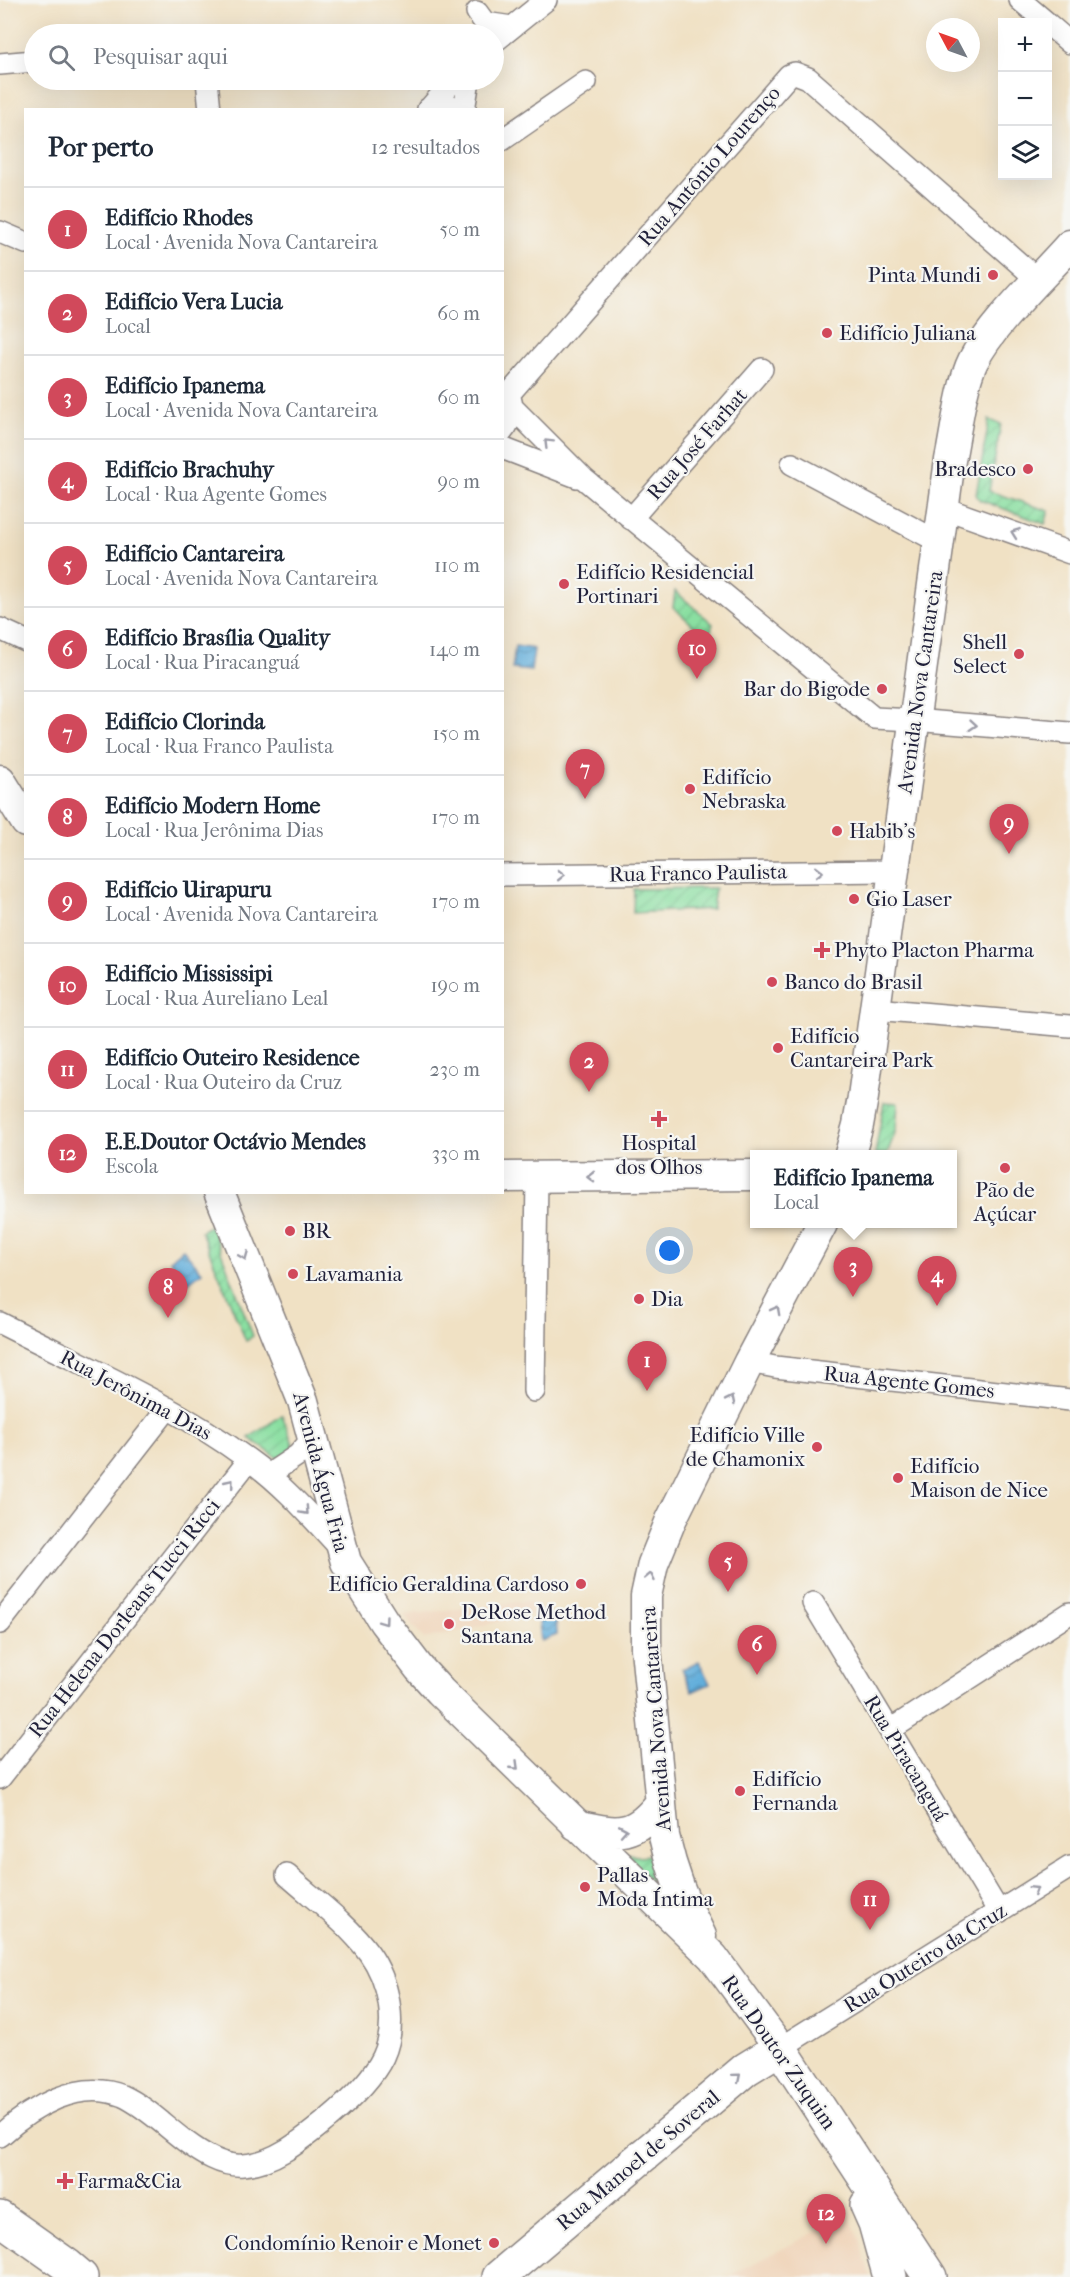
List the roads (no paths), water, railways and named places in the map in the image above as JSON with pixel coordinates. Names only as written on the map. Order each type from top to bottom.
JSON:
[{"type":"main road","name":"Avenida Nova Cantareira","points":[[851,1150],[861,1106],[875,1009],[952,449],[972,363],[995,329],[1070,245]]},
{"type":"main road","points":[[0,780],[24,819]]},
{"type":"main road","points":[[504,1178],[750,1175]]},
{"type":"main road","name":"Avenida Água Fria","points":[[227,1196],[303,1401],[346,1562],[364,1593],[419,1668],[600,1849]]},
{"type":"main road","name":"Avenida Nova Cantareira","points":[[712,1957],[692,1918],[670,1863],[664,1836],[646,1648],[646,1596],[653,1564],[671,1520],[749,1362],[820,1228]]},
{"type":"main road","points":[[576,1825],[623,1832],[641,1824],[661,1802]]},
{"type":"main road","name":"Rua Doutor Zuquim","points":[[600,1849],[712,1957],[780,2048],[930,2277]]},
{"type":"main road","name":"Rua Manoel de Soveral","points":[[499,2277],[746,2069],[780,2048]]},
{"type":"main road","points":[[867,2180],[864,2197],[875,2223],[890,2277]]},
{"type":"main road","points":[[0,2218],[81,2277]]},
{"type":"street","points":[[504,34],[546,0]]},
{"type":"street","points":[[1020,0],[1041,18]]},
{"type":"street","points":[[477,6],[485,23],[492,24]]},
{"type":"street","points":[[476,24],[477,6]]},
{"type":"street","points":[[504,26],[512,27]]},
{"type":"street","points":[[1052,27],[1070,43]]},
{"type":"street","points":[[0,64],[24,62]]},
{"type":"street","name":"Rua Antônio Lourenço","points":[[508,395],[789,75],[795,73],[808,78],[1038,280]]},
{"type":"street","points":[[504,139],[586,82]]},
{"type":"street","points":[[208,90],[210,108]]},
{"type":"street","points":[[429,108],[445,90]]},
{"type":"street","points":[[462,108],[467,90]]},
{"type":"street","points":[[431,108],[444,103],[457,108]]},
{"type":"street","points":[[0,232],[24,242]]},
{"type":"street","name":"Rua José Farhat","points":[[632,519],[762,369]]},
{"type":"street","points":[[504,429],[511,419],[508,395]]},
{"type":"street","points":[[508,395],[584,479],[874,718],[1070,733]]},
{"type":"street","points":[[504,449],[584,479]]},
{"type":"street","points":[[792,464],[939,542]]},
{"type":"street","points":[[944,508],[1070,553]]},
{"type":"street","points":[[0,629],[24,640]]},
{"type":"street","name":"Rua Franco Paulista","points":[[508,872],[894,871]]},
{"type":"street","points":[[875,1009],[1070,1026]]},
{"type":"street","points":[[534,1391],[537,1177]]},
{"type":"street","name":"Rua Jerônima Dias","points":[[0,1323],[168,1408],[249,1460],[297,1502],[341,1549]]},
{"type":"street","name":"Rua Agente Gomes","points":[[749,1362],[775,1367],[1070,1400]]},
{"type":"street","points":[[0,1623],[168,1408]]},
{"type":"street","points":[[268,1475],[297,1455],[314,1438]]},
{"type":"street","name":"Rua Helena Dorleans Tucci Ricci","points":[[0,1778],[249,1460]]},
{"type":"street","name":"Rua Piracanguá","points":[[813,1603],[999,1912]]},
{"type":"street","points":[[890,1730],[1070,1613]]},
{"type":"street","name":"Rua Outeiro da Cruz","points":[[780,2048],[1070,1867]]},
{"type":"street","points":[[0,2136],[18,2120],[43,2105],[84,2091],[106,2091],[124,2097],[197,2150],[218,2161],[242,2166],[265,2160],[290,2148],[340,2109],[368,2079],[383,2057],[389,2032],[389,2007],[385,1983],[369,1954],[344,1925],[287,1875]]},
{"type":"water","points":[[515,646],[534,649],[531,671],[512,669]]},
{"type":"water","points":[[183,1249],[202,1272],[188,1283],[170,1260]]},
{"type":"water","points":[[556,1619],[557,1635],[541,1641],[539,1621]]},
{"type":"water","points":[[699,1661],[710,1684],[692,1692],[682,1669]]},
{"type":"place","name":"Pinta Mundi","points":[[993,275]]},
{"type":"place","name":"Edifício Juliana","points":[[827,333]]},
{"type":"place","name":"Bradesco","points":[[1028,469]]},
{"type":"place","name":"Edifício Residencial Portinari","points":[[564,584]]},
{"type":"place","name":"Shell Select","points":[[1019,654]]},
{"type":"place","name":"Edifício Mississipi","points":[[697,679]]},
{"type":"place","name":"Bar do Bigode","points":[[882,689]]},
{"type":"place","name":"Edifício Nebraska","points":[[690,789]]},
{"type":"place","name":"Edifício Clorinda","points":[[585,799]]},
{"type":"place","name":"Habib's","points":[[837,831]]},
{"type":"place","name":"Edifício Uirapuru","points":[[1009,854]]},
{"type":"place","name":"Gio Laser","points":[[854,899]]},
{"type":"place","name":"Phyto Placton Pharma","points":[[822,950]]},
{"type":"place","name":"Banco do Brasil","points":[[772,982]]},
{"type":"place","name":"Edifício Cantareira Park","points":[[778,1048]]},
{"type":"place","name":"Edifício Vera Lucia","points":[[589,1092]]},
{"type":"place","name":"Hospital dos Olhos","points":[[659,1119]]},
{"type":"place","name":"Pão de Açúcar","points":[[1005,1168]]},
{"type":"place","name":"BR","points":[[290,1231]]},
{"type":"place","name":"Lavamania","points":[[293,1274]]},
{"type":"place","name":"Edifício Ipanema","points":[[853,1297]]},
{"type":"place","name":"Dia","points":[[639,1299]]},
{"type":"place","name":"Edifício Brachuhy","points":[[937,1306]]},
{"type":"place","name":"Edifício Modern Home","points":[[168,1318]]},
{"type":"place","name":"Edifício Rhodes","points":[[647,1391]]},
{"type":"place","name":"Edifício Ville de Chamonix","points":[[817,1447]]},
{"type":"place","name":"Edifício Maison de Nice","points":[[898,1478]]},
{"type":"place","name":"Edifício Geraldina Cardoso","points":[[581,1584]]},
{"type":"place","name":"Edifício Cantareira","points":[[728,1592]]},
{"type":"place","name":"DeRose Method Santana","points":[[449,1624]]},
{"type":"place","name":"Edifício Brasília Quality","points":[[757,1675]]},
{"type":"place","name":"Edifício Fernanda","points":[[740,1791]]},
{"type":"place","name":"Pallas Moda Íntima","points":[[585,1887]]},
{"type":"place","name":"Edifício Outeiro Residence","points":[[870,1930]]},
{"type":"place","name":"Farma&Cia","points":[[65,2181]]},
{"type":"place","name":"Condomínio Renoir e Monet","points":[[494,2243]]},
{"type":"place","name":"E.E.Doutor Octávio Mendes","points":[[826,2244]]}]
